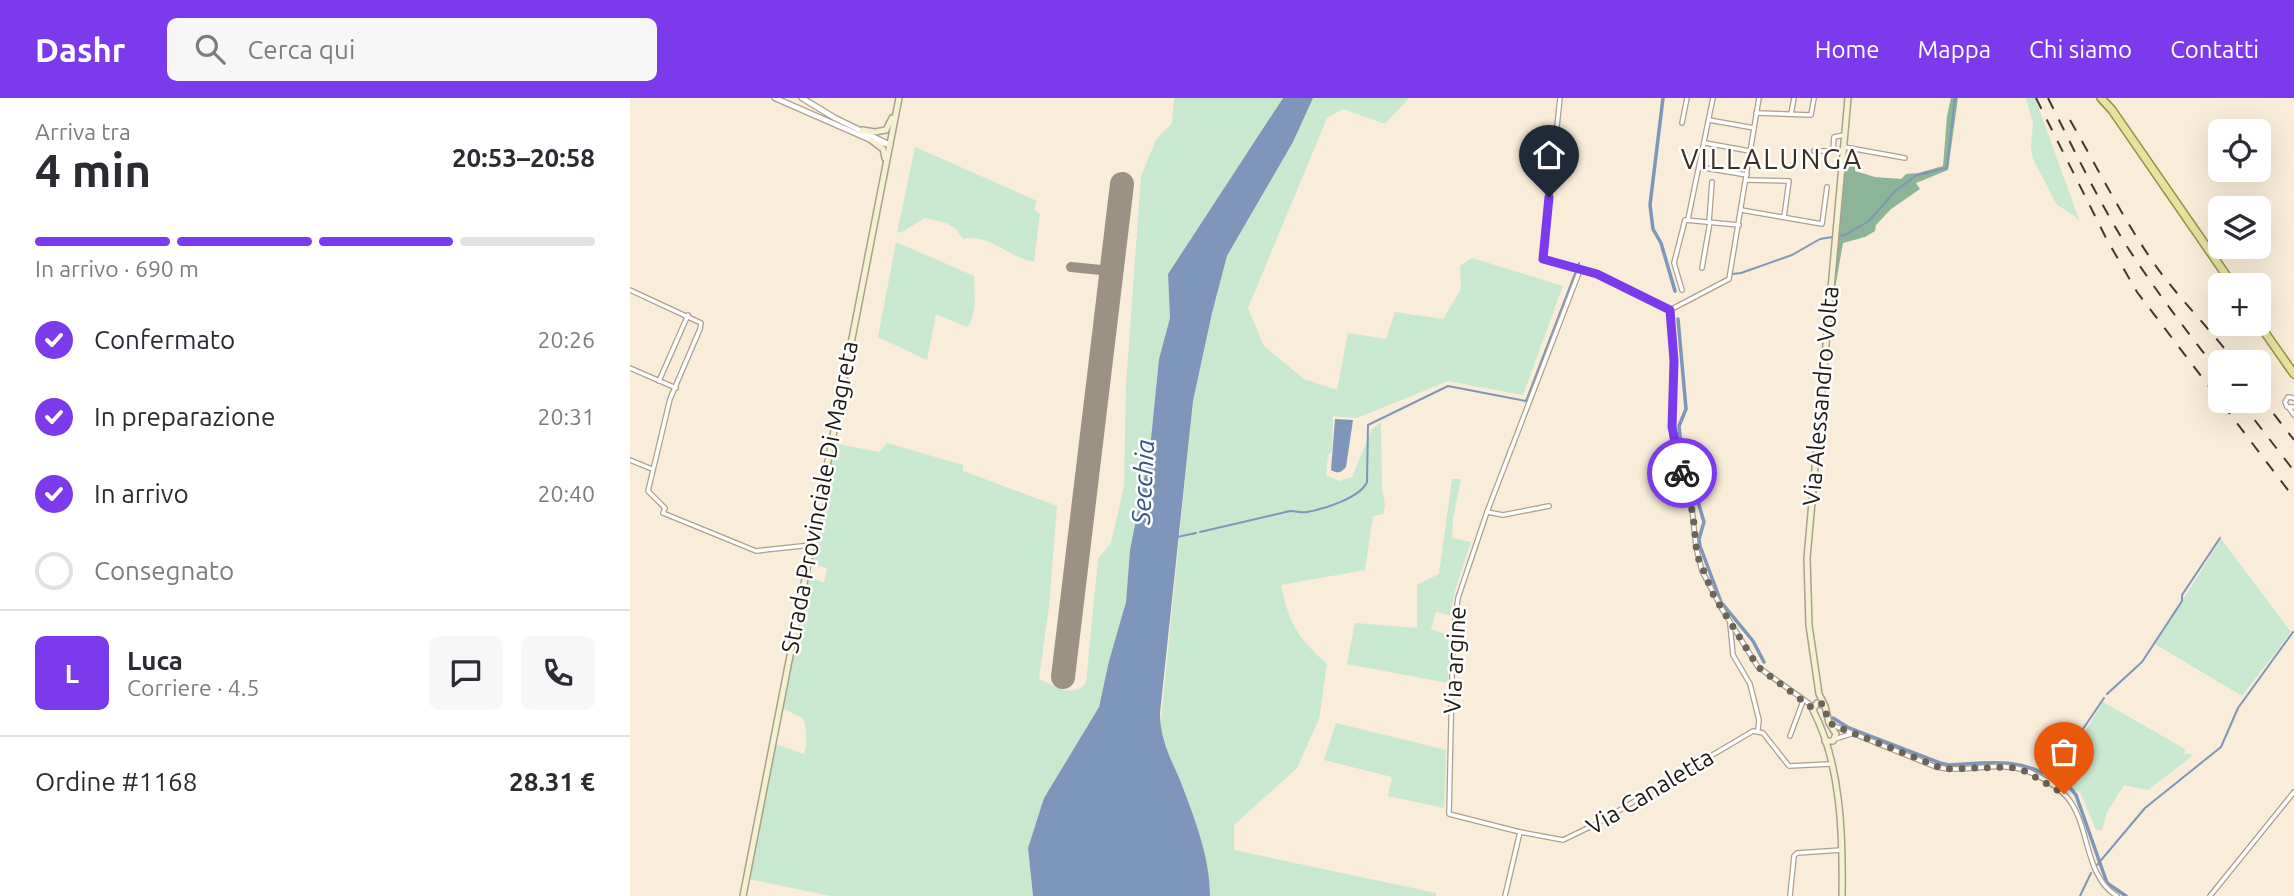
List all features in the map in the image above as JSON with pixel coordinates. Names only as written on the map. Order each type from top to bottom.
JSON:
[{"type":"main road","points":[[862,130],[886,130],[892,121],[899,98]]},
{"type":"main road","name":"Strada Provinciale Di Magreta","points":[[743,896],[899,98]]},
{"type":"main road","name":"Via Alessandro Volta","points":[[1819,694],[1809,625],[1807,558],[1848,98]]},
{"type":"main road","points":[[2101,98],[2112,110],[2224,273]]},
{"type":"main road","points":[[2108,98],[2112,110]]},
{"type":"main road","points":[[871,140],[885,152],[880,181],[882,186]]},
{"type":"main road","points":[[2267,336],[2294,374]]},
{"type":"main road","points":[[1819,694],[1828,721],[1836,734],[1832,764]]},
{"type":"main road","points":[[1819,694],[1815,705],[1832,764],[1842,850],[1842,896]]},
{"type":"main road","points":[[1815,705],[1824,704]]},
{"type":"main road","points":[[1825,741],[1834,740]]},
{"type":"street","points":[[775,98],[871,140],[890,145]]},
{"type":"street","points":[[798,108],[802,103],[801,98]]},
{"type":"street","points":[[801,98],[890,145]]},
{"type":"street","points":[[1560,98],[1543,259],[1604,277],[1670,310]]},
{"type":"street","points":[[1682,123],[1687,98]]},
{"type":"street","points":[[1682,290],[1674,263],[1684,222],[1688,219],[1713,98]]},
{"type":"street","points":[[1670,310],[1729,279],[1759,98]]},
{"type":"street","points":[[1791,114],[1794,98]]},
{"type":"street","points":[[1756,113],[1811,115],[1814,98]]},
{"type":"street","points":[[1709,120],[1754,128]]},
{"type":"street","points":[[1814,151],[1833,151],[1834,137],[1845,135]]},
{"type":"street","points":[[1704,144],[1750,151]]},
{"type":"street","points":[[1844,147],[1905,158]]},
{"type":"street","points":[[1699,167],[1747,175]]},
{"type":"street","points":[[1746,180],[1789,181],[1784,217]]},
{"type":"street","points":[[1702,268],[1710,222],[1712,182]]},
{"type":"street","points":[[1741,210],[1822,224],[1827,187]]},
{"type":"street","points":[[1688,219],[1739,225]]},
{"type":"street","name":"Via argine","points":[[1449,814],[1456,610],[1467,566],[1578,269]]},
{"type":"street","points":[[630,290],[699,320],[701,326],[667,410],[652,470],[648,491],[665,508],[663,513],[755,551],[811,545]]},
{"type":"street","points":[[1670,310],[1674,445],[1692,509],[1700,563],[1730,622],[1758,667],[1802,701],[1815,705]]},
{"type":"street","points":[[659,381],[688,315]]},
{"type":"street","points":[[630,368],[676,388]]},
{"type":"street","points":[[2294,398],[2285,400],[2286,405],[2292,407],[2294,415]]},
{"type":"street","points":[[630,460],[652,470]]},
{"type":"street","points":[[1487,512],[1503,515],[1549,506]]},
{"type":"street","points":[[1730,622],[1733,655],[1750,684],[1759,720],[1758,731],[1766,737],[1787,765],[1832,764]]},
{"type":"street","points":[[1790,736],[1802,701]]},
{"type":"street","points":[[1828,721],[1853,734],[1936,767],[2013,768],[2028,771],[2053,785],[2073,805],[2101,881],[2117,896]]},
{"type":"street","name":"Via Canaletta","points":[[1449,814],[1563,840],[1573,837],[1684,773],[1749,732],[1758,731]]},
{"type":"street","points":[[1834,740],[1853,734]]},
{"type":"street","points":[[2210,896],[2294,792]]},
{"type":"street","points":[[1505,896],[1520,832]]},
{"type":"street","points":[[1790,896],[1794,856],[1797,853],[1842,850]]},
{"type":"green space","points":[[1174,98],[1283,98],[1168,274],[1170,318],[1159,359],[1150,449],[1130,550],[1126,602],[1099,707],[1044,798],[1028,848],[1033,896],[831,896],[748,879],[775,744],[804,754],[805,750],[803,718],[782,708],[807,576],[824,583],[827,568],[810,563],[833,443],[879,452],[887,443],[963,465],[963,471],[1057,506],[1049,606],[1039,679],[1069,691],[1081,688],[1086,683],[1098,559],[1111,543],[1124,486],[1126,385],[1141,176],[1156,140],[1172,123]]},
{"type":"green space","points":[[1313,98],[1409,98],[1385,124],[1343,109],[1327,118],[1248,308],[1264,346],[1304,379],[1337,390],[1348,333],[1386,339],[1395,312],[1443,319],[1461,289],[1460,266],[1472,258],[1563,286],[1523,395],[1448,381],[1357,418],[1333,416],[1332,451],[1328,455],[1326,475],[1339,481],[1352,477],[1372,429],[1381,422],[1382,488],[1385,505],[1383,514],[1373,516],[1365,570],[1281,585],[1287,610],[1296,629],[1308,646],[1327,664],[1319,719],[1297,768],[1234,825],[1234,850],[1436,893],[1436,896],[1210,896],[1200,837],[1160,729],[1193,401],[1212,313],[1227,257],[1293,142]]},
{"type":"green space","points":[[1951,98],[1958,98],[1948,170],[1916,183],[1920,189],[1891,209],[1876,225],[1875,231],[1865,237],[1843,243],[1833,300],[1846,160],[1855,160],[1855,171],[1875,177],[1901,179],[1906,174],[1943,166]]},
{"type":"green space","points":[[2026,98],[2035,98],[2080,222],[2057,205],[2033,159],[2033,124]]},
{"type":"green space","points":[[915,147],[1037,201],[1034,209],[1040,214],[1034,262],[982,240],[963,239],[956,229],[946,223],[925,218],[897,233]]},
{"type":"green space","points":[[896,242],[974,276],[975,302],[967,327],[936,314],[927,360],[878,337]]},
{"type":"green space","points":[[1452,479],[1461,479],[1452,538],[1471,542],[1450,615],[1436,612],[1431,629],[1450,636],[1448,683],[1347,664],[1355,623],[1417,628],[1417,585],[1439,574]]},
{"type":"green space","points":[[2221,539],[2291,632],[2242,696],[2155,644]]},
{"type":"green space","points":[[2103,702],[2185,749],[2184,754],[2192,756],[2148,790],[2124,785],[2107,812],[2102,830],[2096,830],[2080,792],[2054,783]]},
{"type":"green space","points":[[1336,723],[1446,750],[1444,808],[1388,796],[1392,777],[1324,760]]},
{"type":"water","points":[[1283,98],[1313,98],[1293,142],[1227,256],[1212,313],[1193,401],[1160,713],[1166,748],[1200,837],[1210,896],[1033,896],[1028,848],[1044,798],[1099,707],[1126,602],[1130,550],[1150,449],[1159,359],[1170,318],[1168,274]]},
{"type":"water","points":[[1335,419],[1353,420],[1346,467],[1341,472],[1331,470]]},
{"type":"waterway","points":[[1663,98],[1650,205],[1653,229],[1661,243],[1675,291]]},
{"type":"waterway","points":[[1732,274],[1792,255],[1820,239],[1845,235],[1869,221],[1895,191],[1917,175],[1947,168],[1955,98]]},
{"type":"waterway","points":[[1200,532],[1290,511],[1314,511],[1349,498],[1367,482],[1368,425],[1448,386],[1526,401],[1579,263]]},
{"type":"waterway","points":[[1678,319],[1686,409],[1679,426],[1681,445],[1704,522],[1699,539],[1700,546],[1721,602],[1753,641],[1764,662]]},
{"type":"waterway","points":[[1177,537],[1196,533]]},
{"type":"waterway","points":[[2107,694],[2142,662],[2220,538]]},
{"type":"waterway","points":[[2097,865],[2145,808],[2221,747],[2238,708],[2293,632]]},
{"type":"waterway","points":[[2051,776],[2104,698]]},
{"type":"waterway","points":[[1833,718],[1849,728],[1940,763],[2016,764],[2042,772],[2064,784],[2076,795],[2107,883],[2126,896]]},
{"type":"waterway","points":[[2080,896],[2091,873]]},
{"type":"taxiway","points":[[1071,267],[1111,271]]},
{"type":"runway","points":[[1063,677],[1122,184]]},
{"type":"railway","points":[[2036,98],[2106,238],[2137,292],[2294,498]]},
{"type":"railway","points":[[2048,98],[2126,245],[2208,358]]},
{"type":"railway","points":[[2070,120],[2151,259],[2225,350]]},
{"type":"railway","points":[[2271,410],[2294,440]]},
{"type":"railway","points":[[2249,413],[2294,471]]},
{"type":"way so far","points":[[1682,473],[1692,509],[1697,555],[1702,571],[1714,596],[1758,667],[1811,707],[1817,703],[1824,704],[1828,721],[1833,725],[1887,748],[1944,769],[2018,768],[2053,785],[2064,794]]},
{"type":"district","name":"VILLALUNGA","points":[[1772,159]]},
{"type":"route","points":[[1549,197],[1543,259],[1597,274],[1670,310],[1674,361],[1672,427],[1682,473]]},
{"type":"water label","name":"Secchia","points":[[1143,482]]}]
